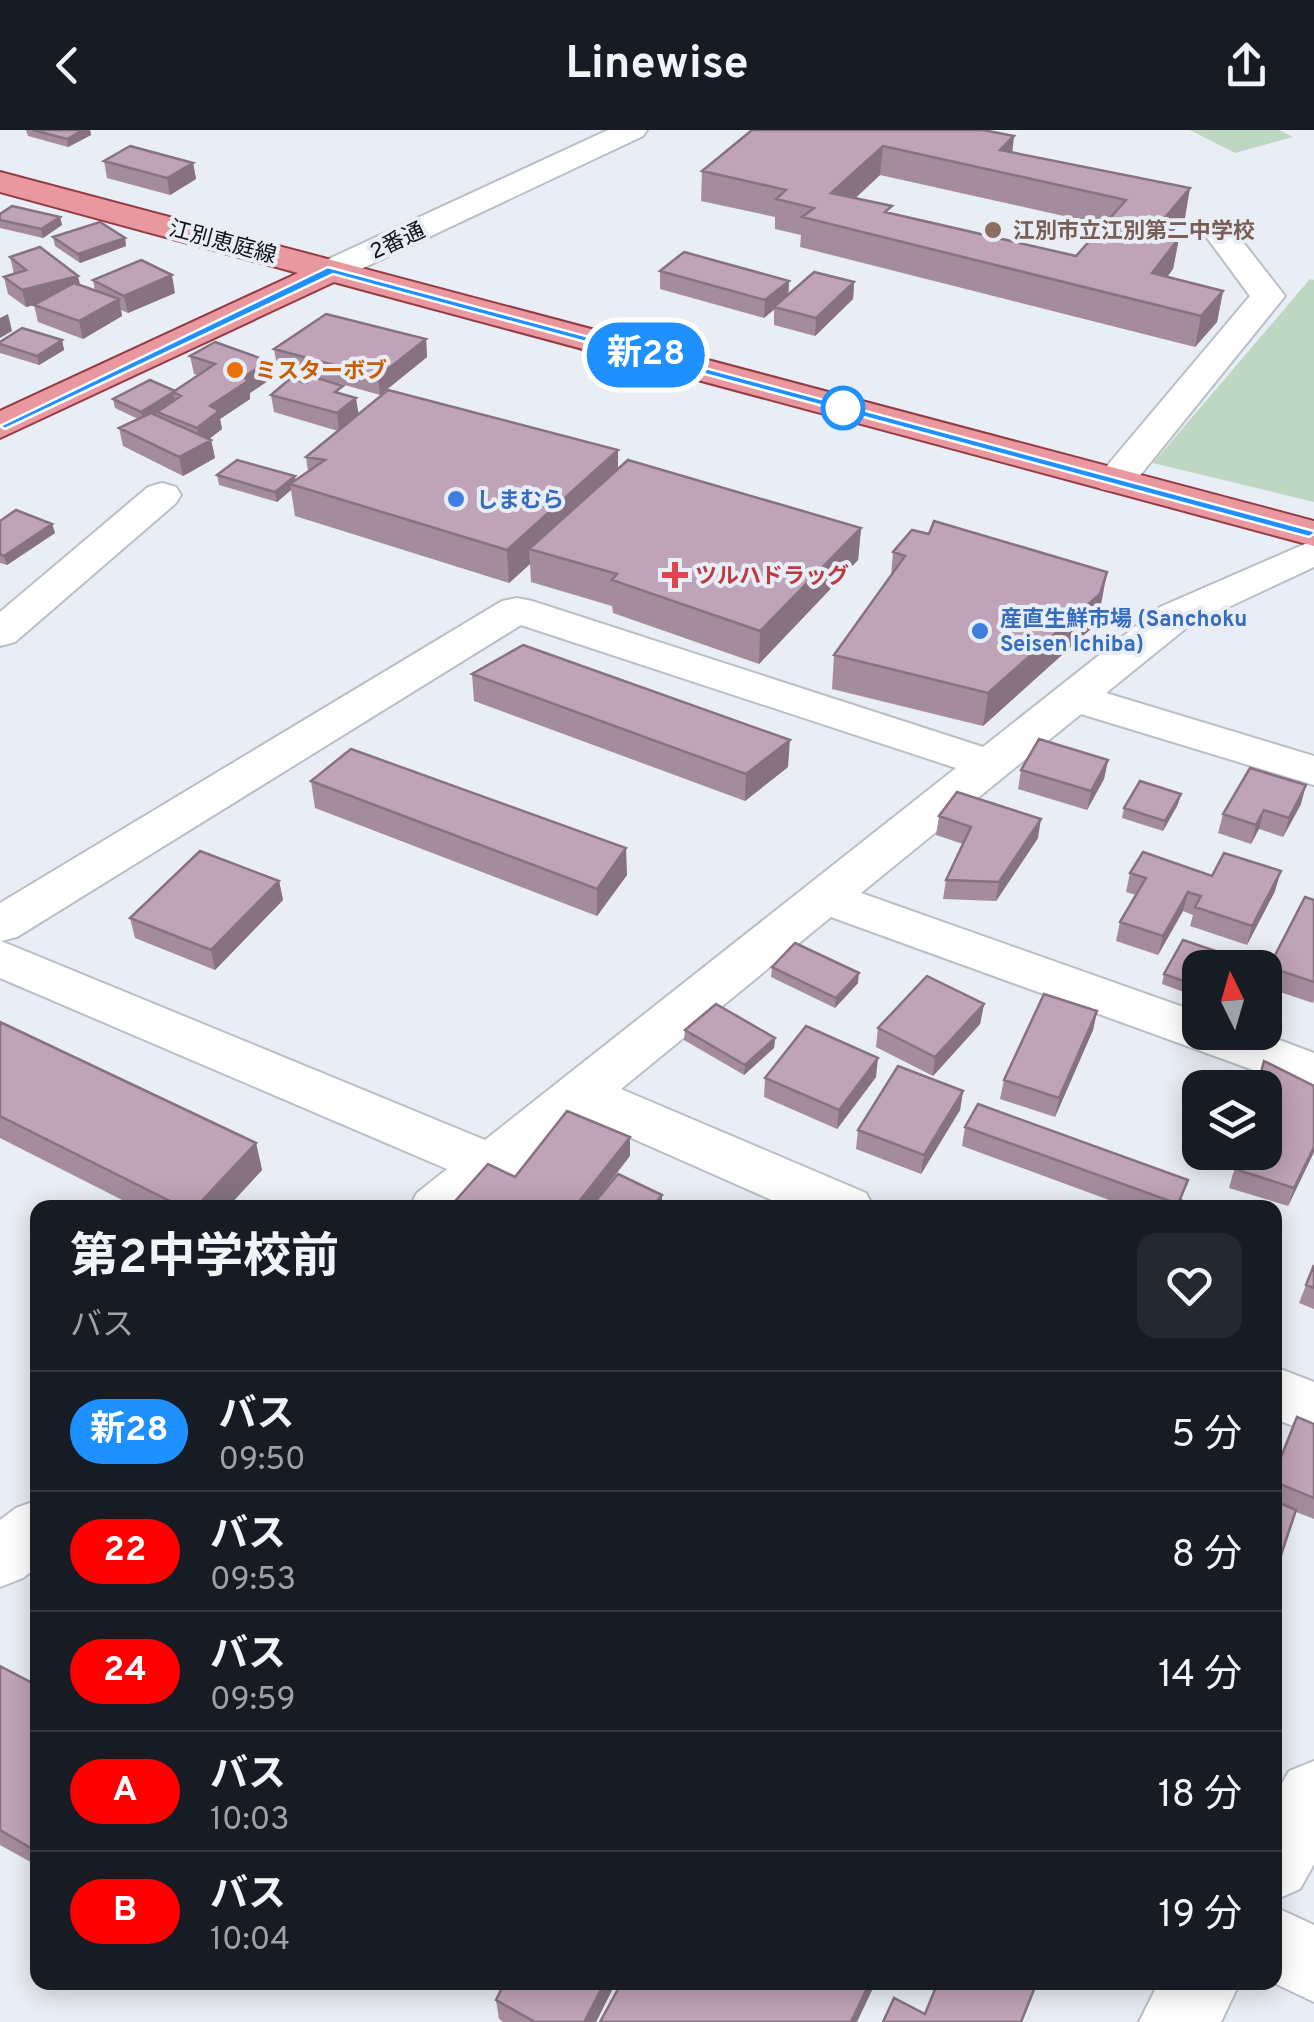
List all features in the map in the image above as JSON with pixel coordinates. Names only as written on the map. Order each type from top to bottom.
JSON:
[{"type":"main road","name":"江別恵庭線","points":[[0,182],[1314,534]]},
{"type":"main road","name":"2番通","points":[[0,426],[332,270]]},
{"type":"street","name":"2番通","points":[[332,270],[632,130]]},
{"type":"street","points":[[1115,481],[1268,296],[1221,235]]},
{"type":"street","points":[[0,633],[162,496]]},
{"type":"street","points":[[448,1200],[1175,616],[1314,552]]},
{"type":"street","points":[[0,925],[517,610],[990,764]]},
{"type":"street","points":[[1074,697],[1314,770]]},
{"type":"street","points":[[824,897],[1182,1025]]},
{"type":"street","points":[[0,958],[491,1164]]},
{"type":"street","points":[[1251,1050],[1314,1073]]},
{"type":"street","points":[[580,1093],[827,1200]]},
{"type":"street","points":[[1282,1395],[1314,1409]]},
{"type":"street","points":[[0,1558],[30,1534]]},
{"type":"street","points":[[1282,1852],[1314,1795]]},
{"type":"street","points":[[1282,1948],[1314,1965]]},
{"type":"street","points":[[1177,2022],[1198,1990]]},
{"type":"green space","points":[[1190,130],[1279,130],[1293,137],[1235,153]]},
{"type":"green space","points":[[1310,279],[1314,280],[1314,502],[1153,463]]},
{"type":"building","points":[[33,130],[83,130],[67,139]]},
{"type":"building","points":[[752,130],[983,130],[1014,136],[1000,150],[1190,188],[1152,233],[1179,238],[1152,273],[1223,291],[1201,316],[802,217],[814,208],[776,199],[786,190],[702,171]],"holes":[[[883,146],[1126,200],[1076,256],[885,212],[892,206],[831,193]]]},
{"type":"building","points":[[130,146],[193,163],[167,178],[104,161]]},
{"type":"building","points":[[12,206],[60,217],[41,229],[0,220],[0,214]]},
{"type":"building","points":[[100,222],[125,238],[78,254],[53,237]]},
{"type":"building","points":[[40,247],[78,276],[22,290],[4,277],[26,270],[10,257]]},
{"type":"building","points":[[684,252],[789,281],[765,300],[660,271]]},
{"type":"building","points":[[141,260],[172,275],[124,296],[93,280]]},
{"type":"building","points":[[814,272],[854,282],[816,318],[774,307]]},
{"type":"building","points":[[74,283],[119,299],[79,321],[34,305]]},
{"type":"building","points":[[326,314],[426,339],[378,377],[274,349]]},
{"type":"building","points":[[22,328],[62,340],[37,356],[0,344]]},
{"type":"building","points":[[215,342],[268,361],[244,377],[248,381],[210,406],[219,411],[197,428],[157,412],[181,396],[173,392],[215,364],[190,356]]},
{"type":"building","points":[[314,377],[343,386],[335,392],[356,398],[337,413],[271,395],[291,378],[306,383]]},
{"type":"building","points":[[150,380],[175,391],[141,412],[113,399]]},
{"type":"building","points":[[388,390],[618,450],[507,550],[290,484],[325,460],[306,457]]},
{"type":"building","points":[[151,413],[211,440],[179,457],[119,428]]},
{"type":"building","points":[[237,460],[295,476],[275,492],[217,475]]},
{"type":"building","points":[[628,460],[861,528],[760,631],[612,580],[617,574],[529,549]]},
{"type":"building","points":[[16,510],[52,524],[4,556],[0,554],[0,521]]},
{"type":"building","points":[[934,521],[1107,572],[1100,594],[988,693],[834,655],[905,556],[893,552],[912,530],[929,534]]},
{"type":"building","points":[[523,645],[790,740],[746,774],[472,674]]},
{"type":"building","points":[[1039,739],[1108,760],[1091,791],[1021,770]]},
{"type":"building","points":[[351,749],[626,848],[597,889],[311,781]]},
{"type":"building","points":[[1250,768],[1306,785],[1289,818],[1264,810],[1256,825],[1223,814]]},
{"type":"building","points":[[1140,781],[1181,794],[1165,821],[1124,808]]},
{"type":"building","points":[[957,792],[1041,819],[999,882],[946,880],[971,827],[939,816]]},
{"type":"building","points":[[200,851],[279,881],[211,950],[130,918]]},
{"type":"building","points":[[1143,852],[1212,876],[1224,853],[1281,871],[1252,926],[1195,907],[1201,896],[1188,892],[1163,936],[1120,922],[1146,878],[1130,873]]},
{"type":"building","points":[[1305,897],[1314,900],[1314,982],[1282,971],[1282,950],[1278,950]]},
{"type":"building","points":[[1183,940],[1213,950],[1182,950],[1182,980],[1164,974]]},
{"type":"building","points":[[795,943],[859,973],[836,998],[772,967]]},
{"type":"building","points":[[927,976],[984,1004],[935,1057],[878,1028]]},
{"type":"building","points":[[1044,994],[1097,1011],[1059,1098],[1004,1080]]},
{"type":"building","points":[[716,1004],[775,1038],[745,1065],[685,1030]]},
{"type":"building","points":[[0,1022],[256,1143],[203,1200],[168,1200],[0,1116]]},
{"type":"building","points":[[806,1026],[878,1058],[839,1110],[765,1078]]},
{"type":"building","points":[[1264,1061],[1282,1070],[1262,1070]]},
{"type":"building","points":[[898,1066],[963,1091],[924,1155],[858,1130]]},
{"type":"building","points":[[1282,1070],[1314,1086],[1314,1147],[1294,1188],[1238,1170],[1282,1170]]},
{"type":"building","points":[[978,1104],[1188,1180],[1180,1200],[1167,1200],[965,1127]]},
{"type":"building","points":[[567,1111],[630,1137],[580,1200],[456,1200],[488,1164],[515,1177]]},
{"type":"building","points":[[618,1174],[662,1195],[658,1200],[597,1200]]},
{"type":"building","points":[[1314,1265],[1314,1288],[1306,1285]]},
{"type":"building","points":[[1297,1417],[1314,1424],[1314,1498],[1282,1485],[1282,1454]]},
{"type":"building","points":[[1282,1504],[1296,1510],[1282,1552]]},
{"type":"building","points":[[0,1666],[30,1682],[30,1847],[0,1830]]},
{"type":"building","points":[[501,1990],[601,1990],[584,2022],[535,2022],[496,2000]]},
{"type":"building","points":[[618,1990],[866,1990],[851,2022],[600,2022]]},
{"type":"building","points":[[935,1990],[1034,1990],[1021,2022],[883,2022],[894,1998],[925,2014]]},
{"type":"bus line","name":"新28","points":[[0,426],[332,270],[1314,534]]},
{"type":"place","name":"江別市立江別第二中学校","points":[[993,230]]},
{"type":"place","name":"ミスターボブ","points":[[235,370]]},
{"type":"place","name":"しまむら","points":[[456,499]]},
{"type":"place","name":"ツルハドラッグ","points":[[675,575]]},
{"type":"place","name":"産直生鮮市場 (Sanchoku Seisen Ichiba)","points":[[980,631]]}]
